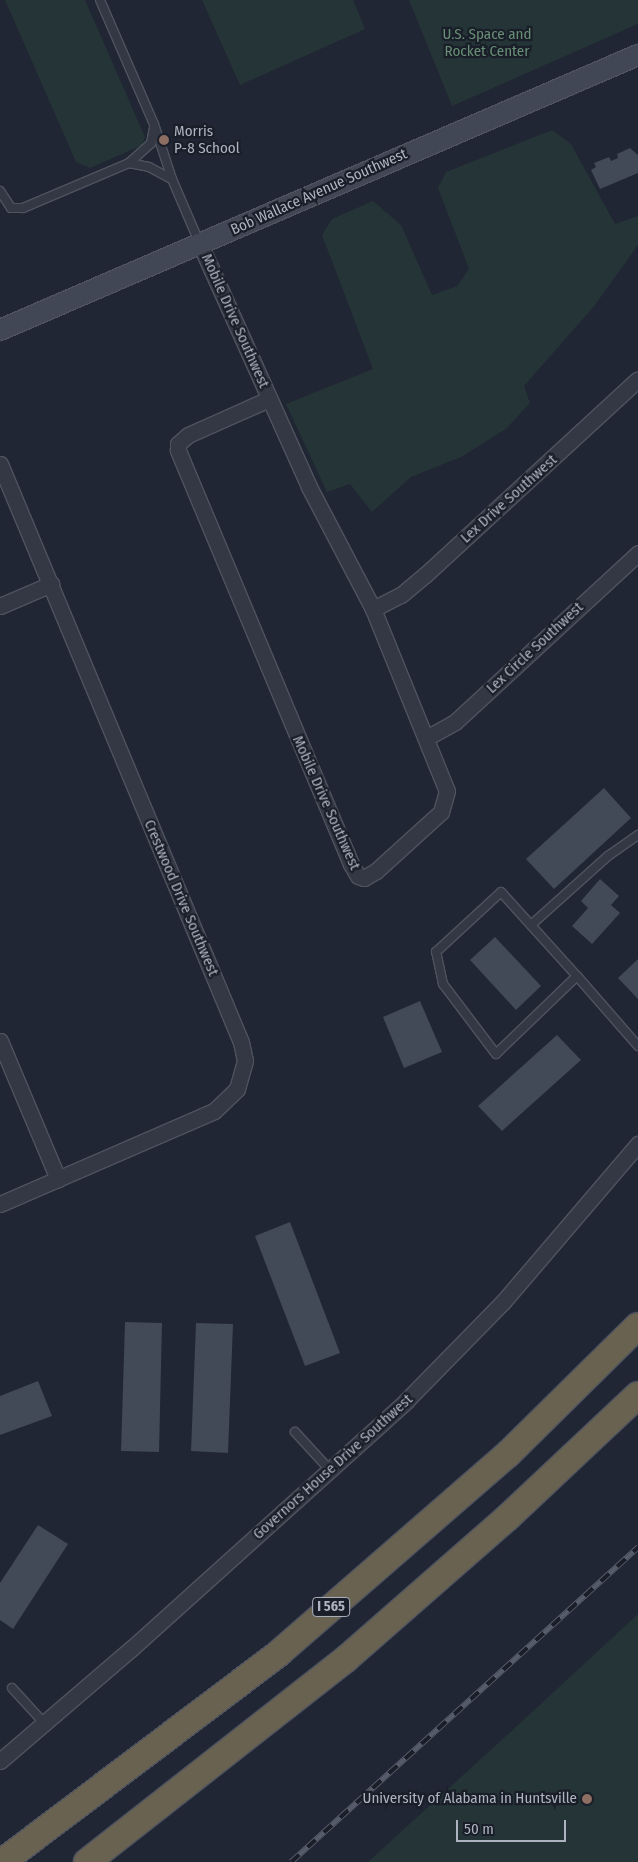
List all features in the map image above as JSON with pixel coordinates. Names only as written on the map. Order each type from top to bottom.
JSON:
[{"type":"highway","name":"I 565","points":[[2,1862],[278,1653],[508,1454],[638,1326]]},
{"type":"highway","points":[[87,1862],[353,1653],[508,1517],[638,1395]]},
{"type":"highway","points":[[0,1841],[90,1795]]},
{"type":"main road","name":"Bob Wallace Avenue Southwest","points":[[0,330],[638,55]]},
{"type":"street","name":"Mobile Drive Southwest","points":[[200,244],[323,516],[373,609],[428,737],[447,791],[445,806],[376,871],[364,878],[358,876],[290,722],[178,450],[178,444],[188,435],[269,399]]},
{"type":"street","name":"Lex Drive Southwest","points":[[373,609],[401,595],[425,575],[638,379]]},
{"type":"street","name":"Crestwood Drive Southwest","points":[[0,464],[241,1042],[245,1061],[237,1089],[214,1111],[0,1204]]},
{"type":"street","name":"Lex Circle Southwest","points":[[428,737],[455,722],[638,553]]},
{"type":"street","points":[[0,606],[50,584]]},
{"type":"street","points":[[0,1041],[58,1178]]},
{"type":"street","name":"Governors House Drive Southwest","points":[[0,1761],[45,1724],[406,1401],[503,1302],[638,1144]]},
{"type":"lane","points":[[100,0],[154,124],[172,179],[200,244]]},
{"type":"lane","points":[[0,191],[11,208],[23,208],[129,163],[151,143],[154,124]]},
{"type":"lane","points":[[129,163],[149,167],[172,179]]},
{"type":"lane","points":[[531,925],[608,856],[638,835]]},
{"type":"lane","points":[[577,976],[496,1054],[443,984],[436,952],[500,892],[577,976],[638,1046]]},
{"type":"lane","points":[[295,1432],[330,1470]]},
{"type":"lane","points":[[12,1688],[45,1724]]},
{"type":"green space","points":[[5,0],[85,0],[145,137],[142,145],[90,168],[76,162]]},
{"type":"green space","points":[[202,0],[353,0],[365,29],[240,85]]},
{"type":"green space","name":"U.S. Space and Rocket Center","points":[[409,0],[638,0],[638,24],[452,106]]},
{"type":"green space","points":[[552,130],[571,144],[615,224],[638,216],[638,245],[595,305],[524,386],[530,403],[506,429],[461,457],[411,477],[372,512],[350,484],[327,492],[286,404],[373,369],[322,235],[332,219],[373,201],[401,225],[432,295],[457,286],[469,269],[438,188],[446,172]]},
{"type":"green space","name":"University of Alabama in Huntsville","points":[[638,1614],[638,1862],[368,1862],[506,1736]]},
{"type":"building","points":[[630,148],[638,155],[638,173],[600,189],[591,170],[596,167],[594,163],[609,157],[611,161],[618,158],[617,154]]},
{"type":"building","points":[[604,788],[631,818],[554,889],[526,859]]},
{"type":"building","points":[[600,879],[619,896],[611,905],[620,913],[592,944],[572,926],[588,908],[581,901]]},
{"type":"building","points":[[495,937],[541,986],[516,1010],[470,960]]},
{"type":"building","points":[[638,959],[638,999],[618,978]]},
{"type":"building","points":[[420,1001],[442,1052],[404,1068],[383,1017]]},
{"type":"building","points":[[557,1035],[581,1060],[502,1131],[478,1106]]},
{"type":"building","points":[[290,1222],[340,1353],[305,1366],[255,1236]]},
{"type":"building","points":[[125,1322],[162,1323],[159,1452],[121,1451]]},
{"type":"building","points":[[196,1323],[233,1324],[228,1453],[191,1451]]},
{"type":"building","points":[[38,1381],[52,1416],[0,1435],[0,1396]]},
{"type":"building","points":[[38,1525],[68,1544],[13,1629],[0,1620],[0,1583]]},
{"type":"railway","points":[[291,1862],[638,1547]]},
{"type":"place","name":"Morris P-8 School","points":[[164,140]]},
{"type":"place","name":"University of Alabama in Huntsville","points":[[587,1799]]}]
